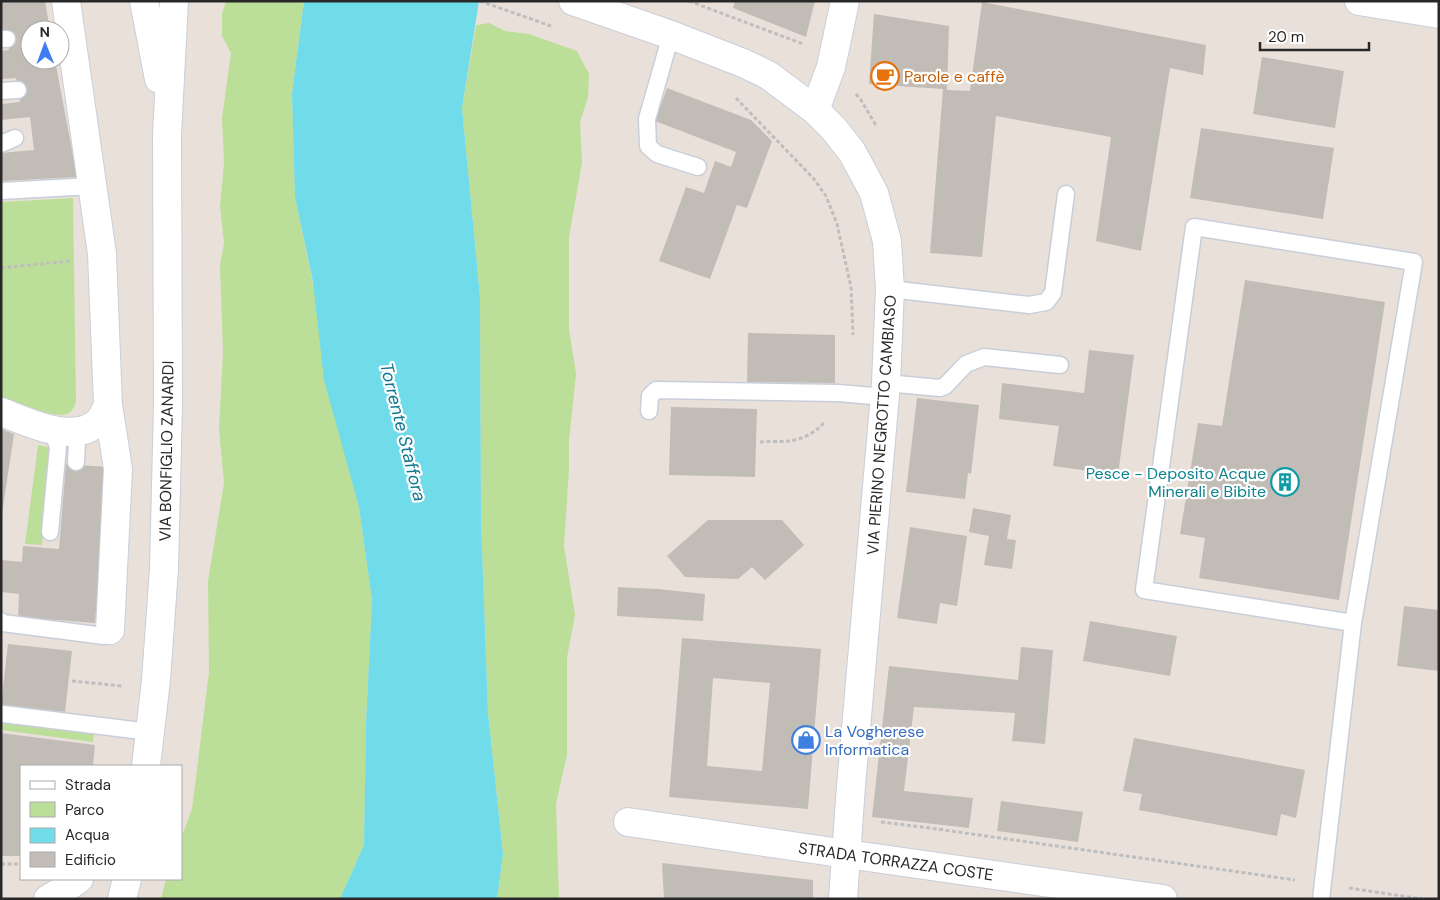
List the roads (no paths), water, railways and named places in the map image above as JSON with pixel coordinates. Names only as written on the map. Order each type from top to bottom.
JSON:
[{"type":"street","points":[[66,1],[66,20]]},
{"type":"street","name":"VIA BONFIGLIO ZANARDI","points":[[144,1],[162,96],[167,135]]},
{"type":"street","name":"VIA BONFIGLIO ZANARDI","points":[[146,765],[156,680],[164,569],[168,404],[167,135],[174,1]]},
{"type":"street","name":"VIA PIERINO NEGROTTO CAMBIASO","points":[[573,1],[638,23],[743,63],[768,76],[815,110],[834,129],[852,152],[874,193],[887,241],[890,289],[886,390],[843,899]]},
{"type":"street","points":[[815,110],[831,66],[845,1]]},
{"type":"street","points":[[1359,1],[1439,14]]},
{"type":"street","points":[[67,70],[68,83],[92,186],[102,254],[108,405],[118,469],[110,630]]},
{"type":"street","points":[[1,412],[61,431],[79,431],[93,426],[101,418],[108,405]]},
{"type":"street","name":"STRADA TORRAZZA COSTE","points":[[628,822],[1163,899]]},
{"type":"street","points":[[48,899],[78,880]]},
{"type":"street","points":[[122,899],[127,880]]},
{"type":"lane","points":[[671,36],[647,119],[648,146],[656,154],[698,167]]},
{"type":"lane","points":[[1,91],[18,90]]},
{"type":"lane","points":[[1,191],[92,186]]},
{"type":"lane","points":[[890,289],[1029,305],[1046,302],[1052,293],[1066,194]]},
{"type":"lane","points":[[1321,892],[1353,623],[1414,262],[1194,227],[1144,590],[1353,623]]},
{"type":"lane","points":[[649,411],[650,396],[656,390],[838,393],[940,388],[945,386],[966,364],[984,357],[1060,365]]},
{"type":"lane","points":[[50,532],[61,431],[77,442],[76,462]]},
{"type":"lane","points":[[1,621],[3,624],[104,636],[110,630]]},
{"type":"lane","points":[[3,714],[150,732]]},
{"type":"water","name":"Torrente Staffora","points":[[304,1],[479,1],[462,108],[480,297],[481,521],[488,713],[503,854],[497,899],[340,899],[364,845],[366,724],[372,600],[359,507],[324,380],[313,282],[295,197],[292,94]]},
{"type":"place","name":"Parole e caffè","points":[[885,76]]},
{"type":"place","name":"Pesce - Deposito Acque Minerali e Bibite","points":[[1285,482]]},
{"type":"place","name":"La Vogherese Informatica","points":[[806,740]]}]
